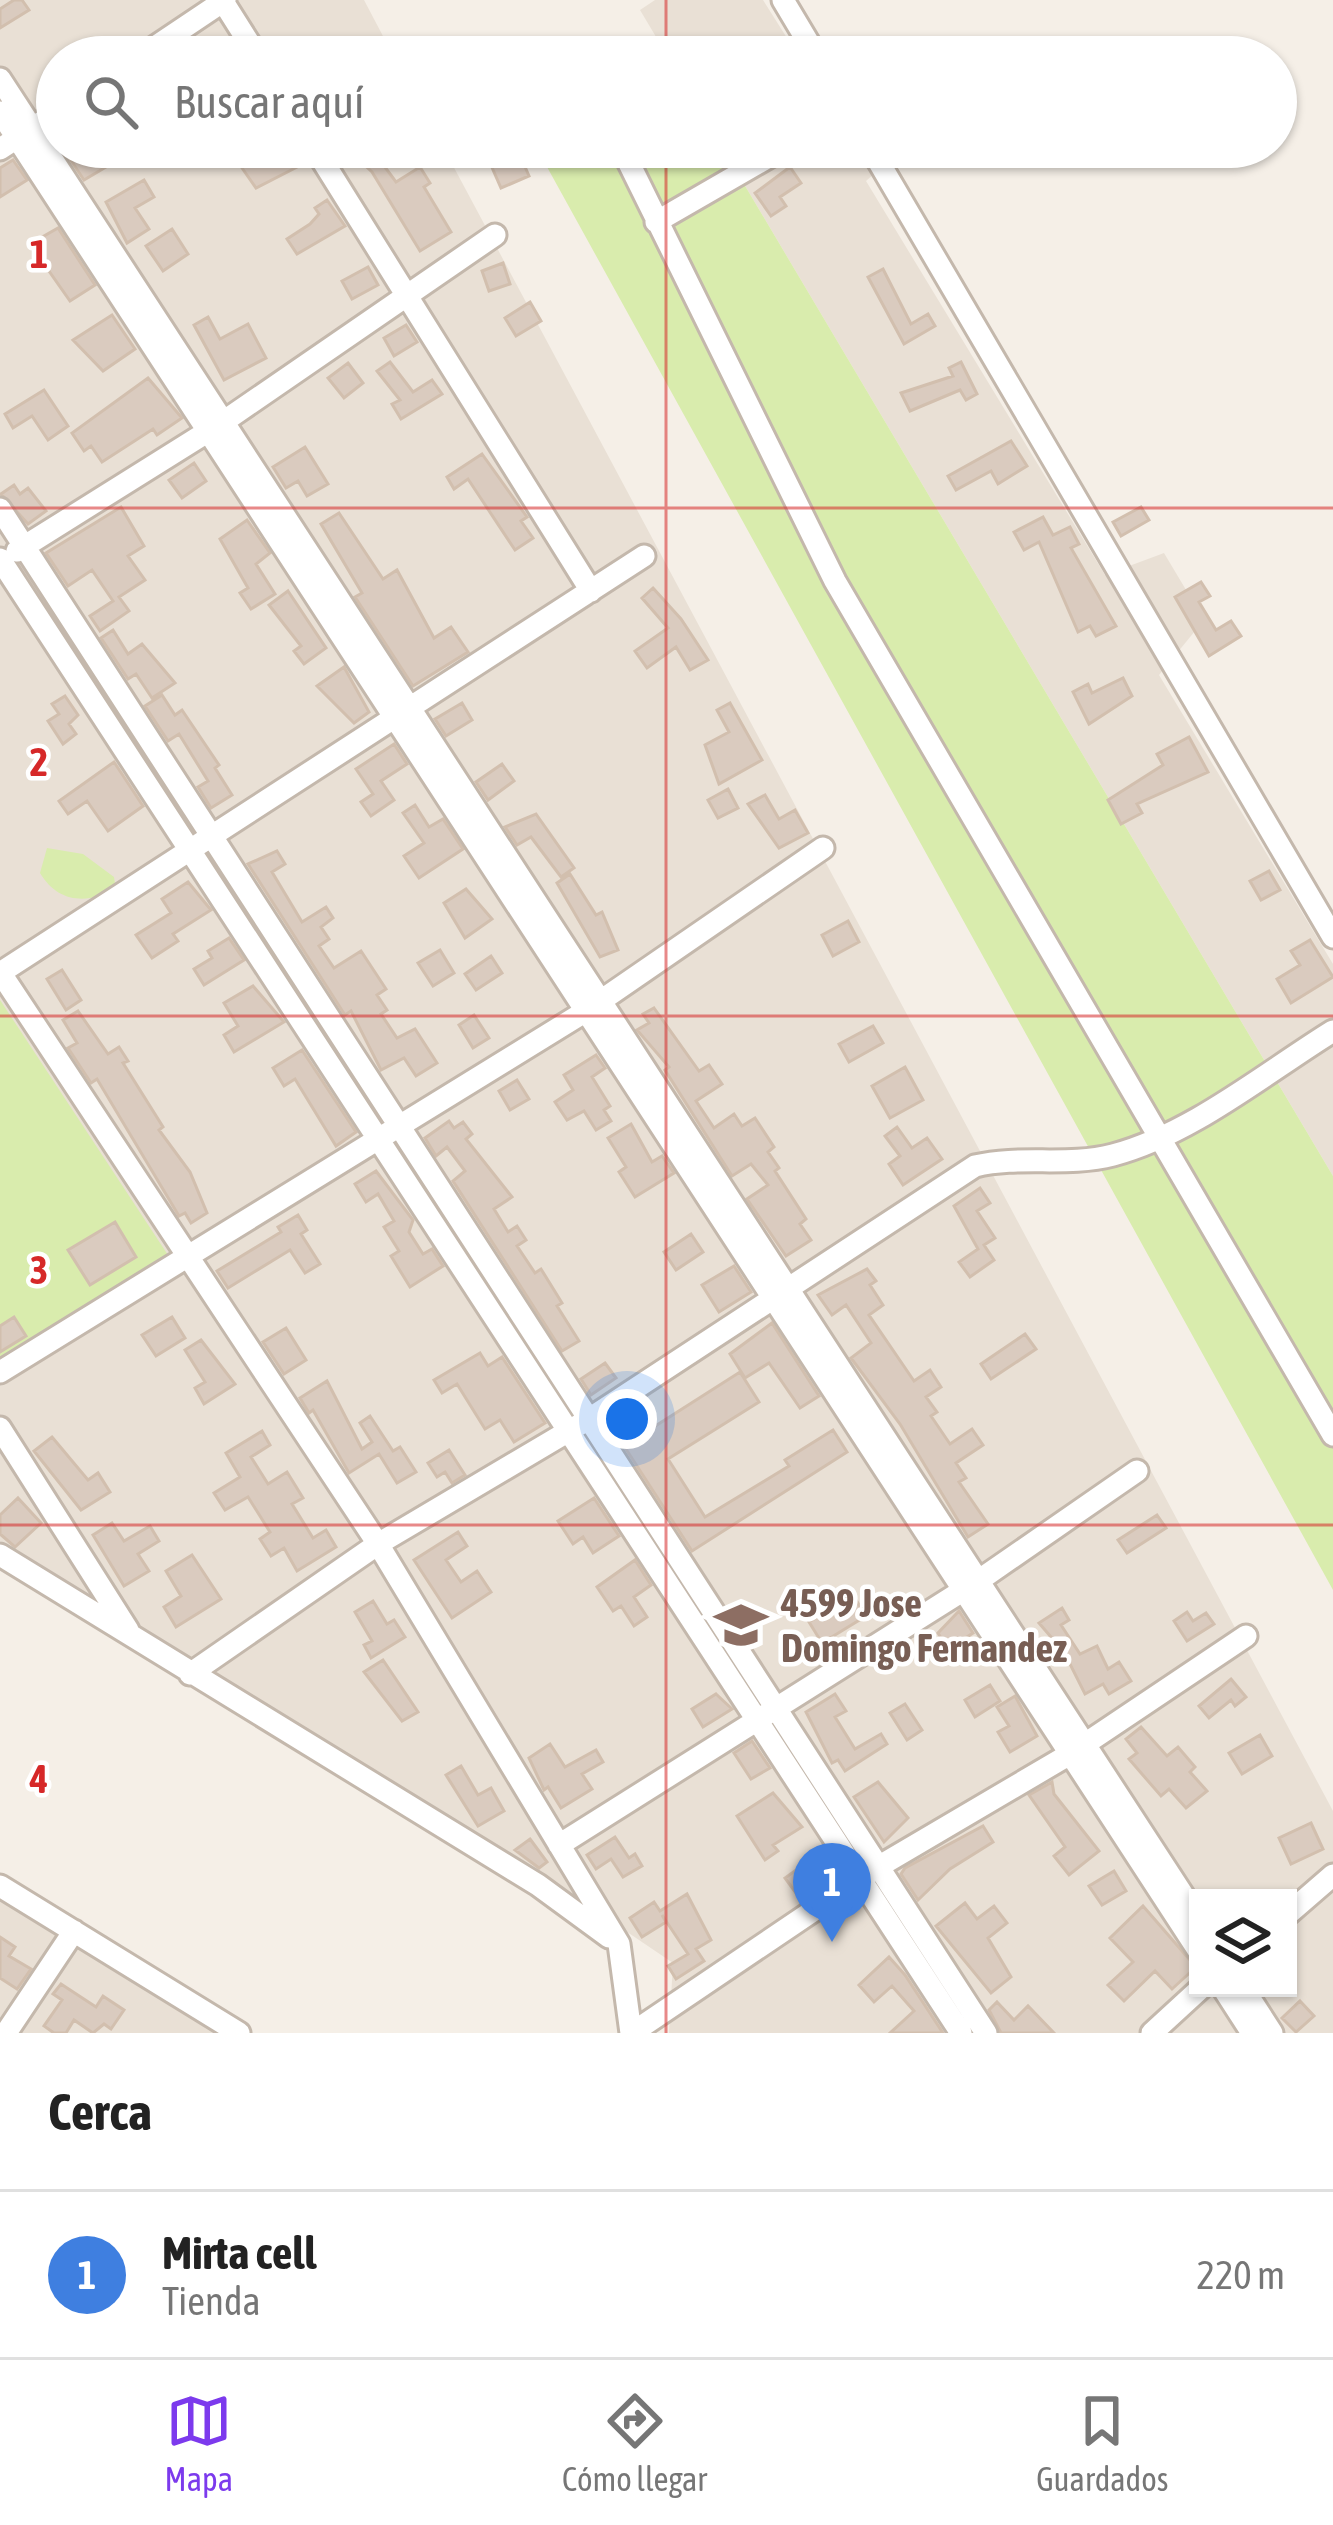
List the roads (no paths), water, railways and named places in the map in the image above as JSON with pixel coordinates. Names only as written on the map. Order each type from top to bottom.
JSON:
[{"type":"street","points":[[171,36],[223,0],[245,36]]},
{"type":"street","points":[[783,0],[804,36]]},
{"type":"street","points":[[0,80],[16,138]]},
{"type":"street","points":[[0,112],[36,167]]},
{"type":"street","points":[[37,168],[215,426],[970,1584],[1189,1905]]},
{"type":"street","points":[[327,168],[591,591]]},
{"type":"street","points":[[631,168],[835,580],[1333,1435]]},
{"type":"street","points":[[656,222],[750,168]]},
{"type":"street","points":[[882,168],[1333,937]]},
{"type":"street","points":[[495,235],[215,426],[0,559],[380,1142],[578,1425]]},
{"type":"street","points":[[0,509],[400,1128],[578,1425],[870,1873],[986,2033]]},
{"type":"street","points":[[644,556],[0,972],[378,1544],[619,1944],[632,2033],[870,1873],[1078,1748],[1246,1636]]},
{"type":"street","points":[[0,1372],[380,1142],[593,1006],[824,848]]},
{"type":"street","points":[[190,1674],[378,1544],[578,1425],[975,1166],[1007,1158],[1059,1162],[1112,1155],[1160,1138],[1333,1031]]},
{"type":"street","points":[[0,1428],[131,1636]]},
{"type":"street","points":[[559,1845],[970,1584],[1137,1471]]},
{"type":"street","points":[[0,1556],[538,1886],[619,1944]]},
{"type":"street","points":[[1078,1748],[1189,1935]]},
{"type":"street","points":[[870,1873],[961,2033]]},
{"type":"street","points":[[1297,1906],[1333,1875]]},
{"type":"street","points":[[0,1886],[239,2033]]},
{"type":"street","points":[[7,2033],[74,1931]]},
{"type":"street","points":[[1151,2033],[1191,1997]]},
{"type":"street","points":[[1228,1997],[1252,2033]]},
{"type":"street","points":[[1249,1997],[1272,2033]]},
{"type":"place","name":"4599 Jose Domingo Fernandez","points":[[741,1625]]},
{"type":"place","name":"Mirta cell","points":[[832,1942]]}]
